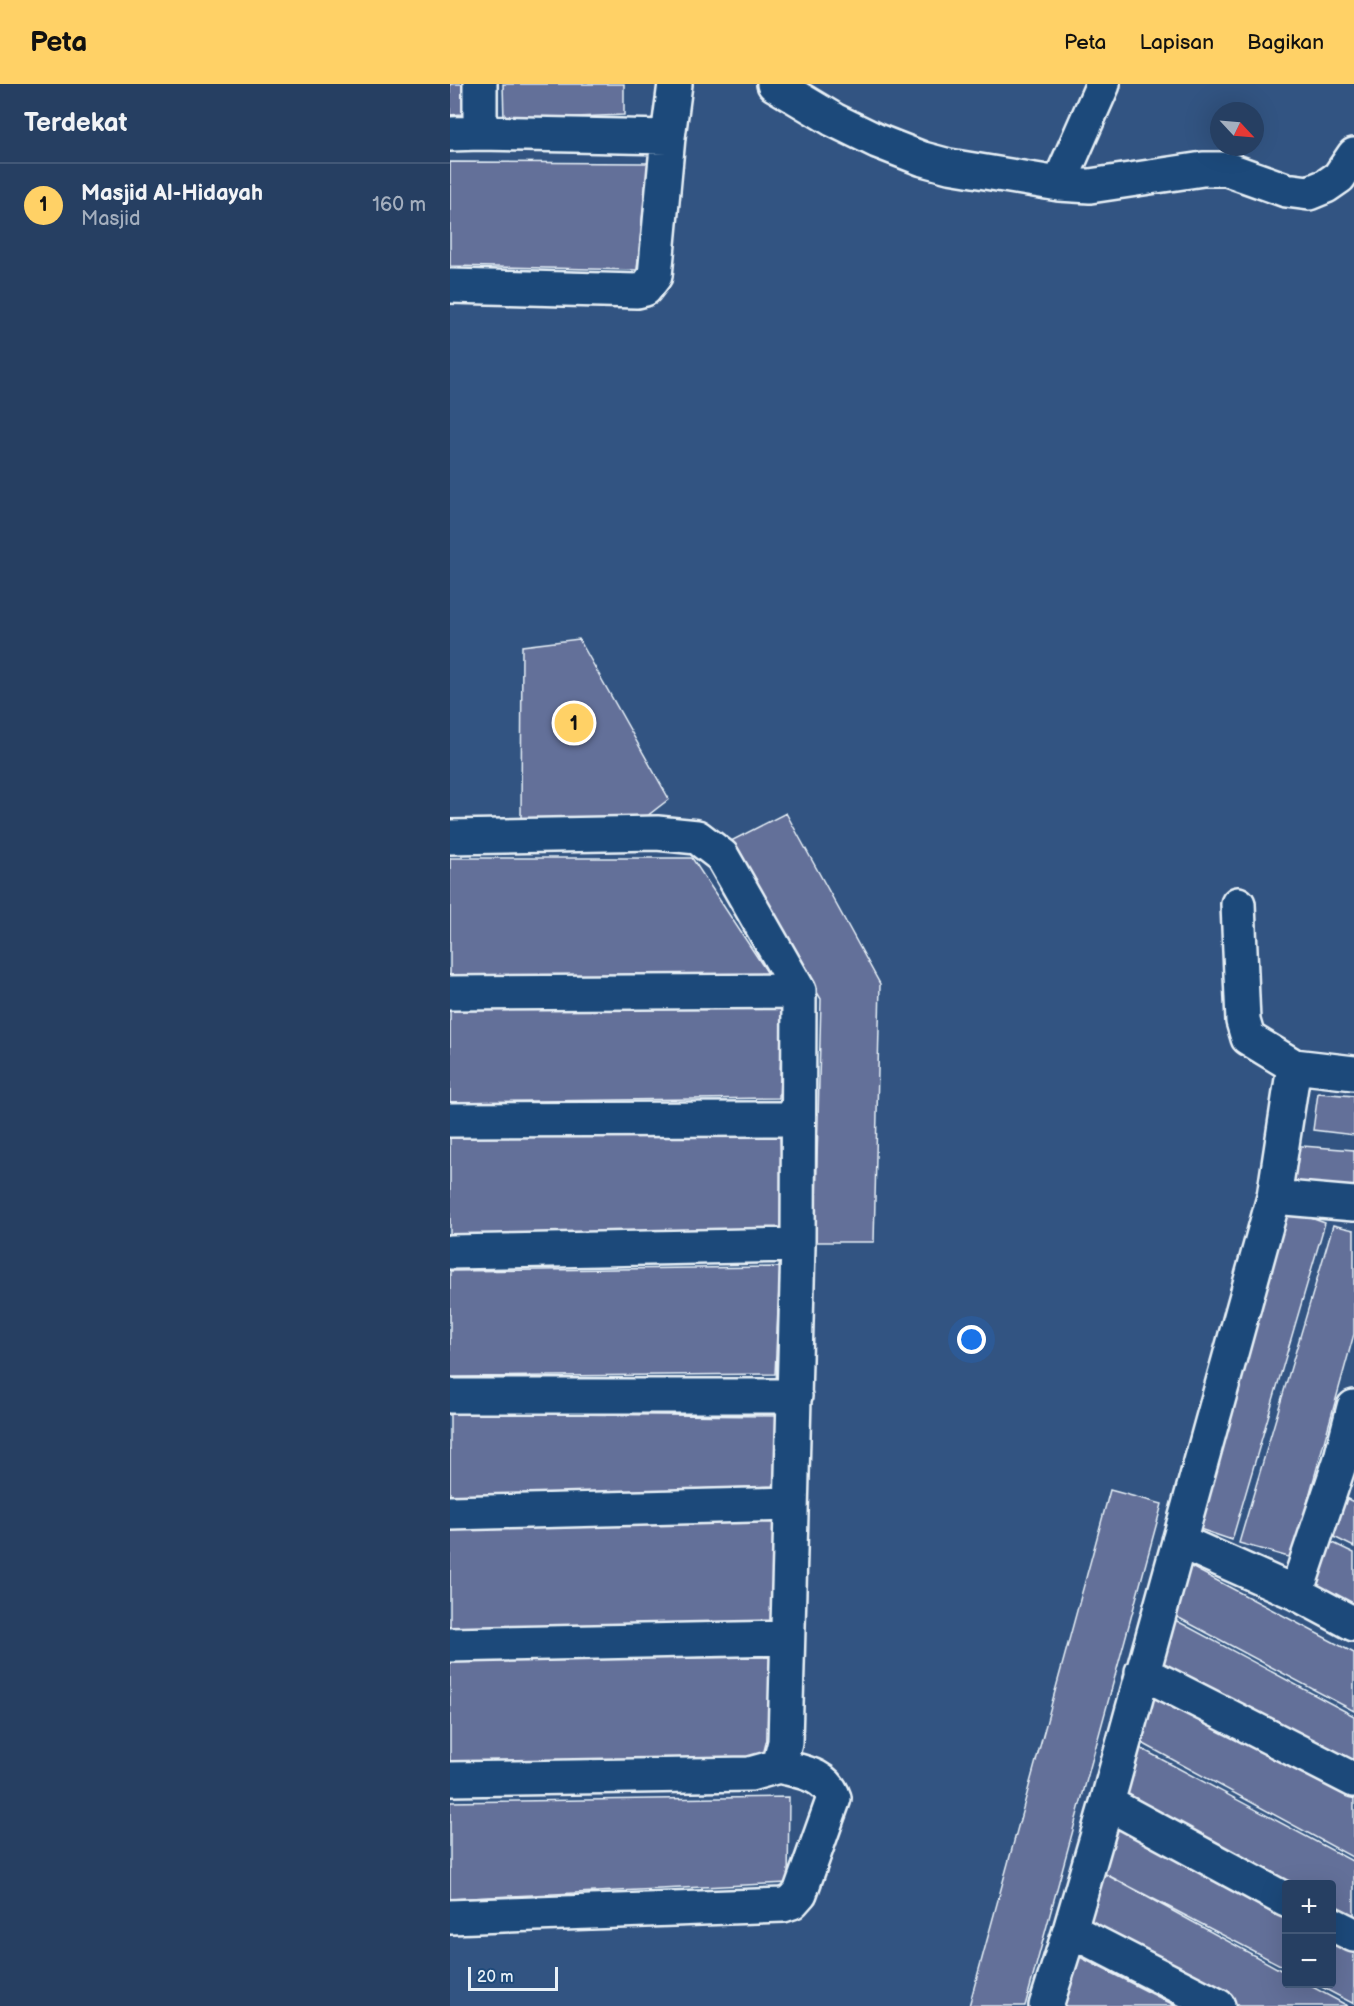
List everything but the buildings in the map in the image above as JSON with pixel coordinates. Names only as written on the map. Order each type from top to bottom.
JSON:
[{"type":"street","points":[[480,84],[465,133],[668,137]]},
{"type":"street","points":[[450,286],[637,291],[645,289],[655,276],[675,84]]},
{"type":"street","points":[[774,84],[834,120],[877,141],[923,159],[950,166],[1059,184],[1090,186],[1203,169],[1219,169],[1286,190],[1309,193],[1326,186],[1339,177],[1354,154]]},
{"type":"street","points":[[1059,184],[1103,84]]},
{"type":"street","points":[[450,837],[657,833],[697,837],[722,856],[799,991],[795,1396],[785,1742],[779,1766]]},
{"type":"street","points":[[1238,903],[1243,1021],[1248,1038],[1294,1066],[1354,1073]]},
{"type":"street","points":[[450,993],[799,991]]},
{"type":"street","points":[[1046,2006],[1107,1803],[1274,1197],[1294,1066]]},
{"type":"street","points":[[450,1120],[798,1119]]},
{"type":"street","points":[[1274,1197],[1354,1204]]},
{"type":"street","points":[[450,1252],[798,1245]]},
{"type":"street","points":[[450,1396],[795,1396]]},
{"type":"street","points":[[1296,1593],[1347,1465],[1354,1407]]},
{"type":"street","points":[[450,1513],[791,1504]]},
{"type":"street","points":[[1179,1541],[1296,1593],[1354,1624]]},
{"type":"street","points":[[450,1645],[787,1638]]},
{"type":"street","points":[[1142,1672],[1354,1780]]},
{"type":"street","points":[[450,1779],[750,1774],[779,1766],[822,1780],[830,1787],[834,1798],[800,1893],[792,1902],[783,1905],[450,1917]]},
{"type":"street","points":[[1107,1803],[1282,1897]]},
{"type":"street","points":[[1336,1926],[1354,1935]]},
{"type":"street","points":[[1070,1930],[1218,2006]]},
{"type":"place","name":"Masjid Al-Hidayah","points":[[574,723]]}]
